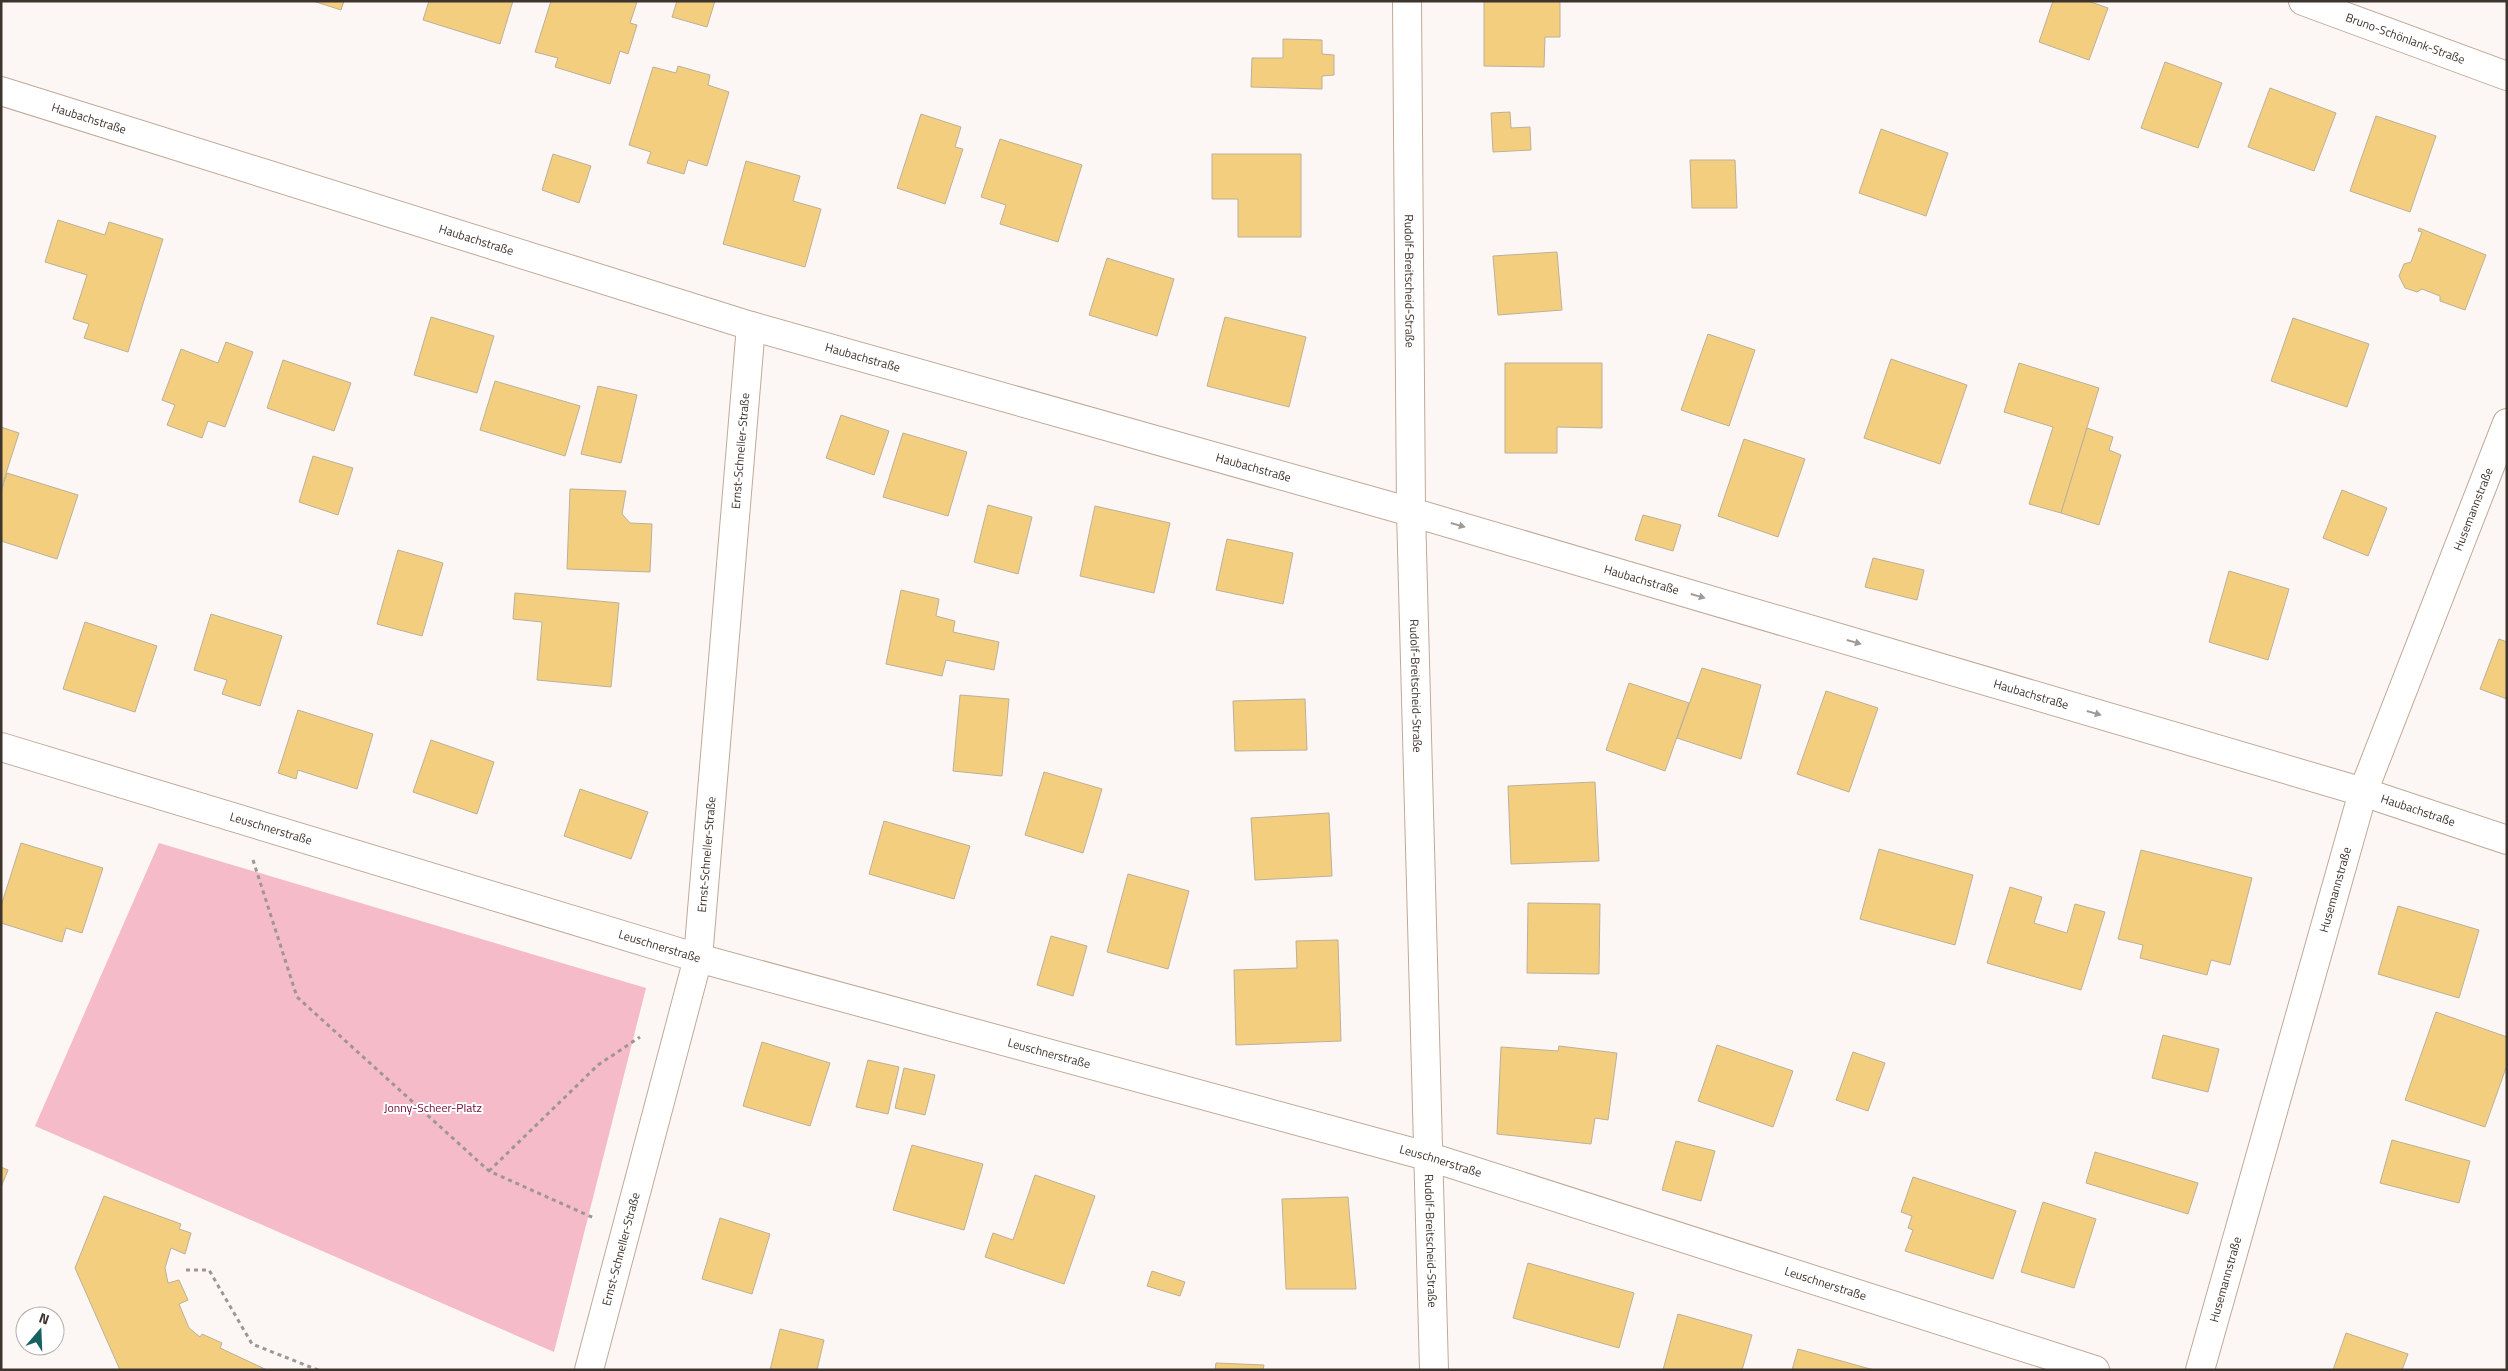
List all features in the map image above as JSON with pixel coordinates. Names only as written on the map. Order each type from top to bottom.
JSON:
[{"type":"street","name":"Rudolf-Breitscheid-Straße","points":[[1407,1],[1412,512],[1434,1370]]},
{"type":"street","name":"Bruno-Schönlank-Straße","points":[[2303,1],[2507,76]]},
{"type":"street","name":"Haubachstraße","points":[[1,91],[751,326],[1412,512],[2363,792],[2507,840]]},
{"type":"street","name":"Ernst-Schneller-Straße","points":[[589,1370],[698,958],[751,326]]},
{"type":"street","name":"Husemannstraße","points":[[2200,1370],[2363,792],[2507,423]]},
{"type":"street","name":"Leuschnerstraße","points":[[1,746],[698,958],[1430,1157],[2094,1370]]},
{"type":"path","points":[[240,819],[297,997],[489,1171],[626,1232]]},
{"type":"path","points":[[489,1171],[598,1066],[685,1005]]},
{"type":"path","points":[[186,1270],[209,1270],[252,1344],[318,1370]]},
{"type":"green space","name":"Jonny-Scheer-Platz","points":[[159,843],[646,988],[554,1352],[35,1126]]},
{"type":"building","points":[[313,1],[344,1],[341,10]]},
{"type":"building","points":[[429,1],[513,1],[500,44],[423,20]]},
{"type":"building","points":[[551,1],[637,2],[630,23],[637,25],[628,54],[620,51],[610,84],[555,67],[558,58],[535,52]]},
{"type":"building","points":[[677,1],[715,1],[707,27],[672,17]]},
{"type":"building","points":[[1484,1],[1560,1],[1560,37],[1545,37],[1544,67],[1484,66]]},
{"type":"building","points":[[2053,1],[2088,1],[2108,8],[2089,60],[2039,42]]},
{"type":"building","points":[[1283,39],[1322,40],[1322,54],[1334,55],[1334,75],[1322,76],[1322,89],[1251,87],[1252,58],[1283,58]]},
{"type":"building","points":[[2165,62],[2222,83],[2198,148],[2141,128]]},
{"type":"building","points":[[678,66],[710,75],[708,85],[729,92],[707,166],[688,160],[684,174],[647,163],[651,152],[629,145],[653,67],[676,73]]},
{"type":"building","points":[[2270,88],[2336,113],[2314,171],[2248,147]]},
{"type":"building","points":[[1510,112],[1511,128],[1530,127],[1531,150],[1493,152],[1491,113]]},
{"type":"building","points":[[921,114],[961,127],[955,147],[963,149],[945,204],[897,188]]},
{"type":"building","points":[[2376,116],[2436,136],[2410,212],[2350,191]]},
{"type":"building","points":[[1881,129],[1948,153],[1926,216],[1859,193]]},
{"type":"building","points":[[1000,139],[1082,165],[1058,242],[1000,224],[1006,205],[981,197]]},
{"type":"building","points":[[553,154],[591,166],[579,203],[542,190]]},
{"type":"building","points":[[1212,154],[1301,154],[1301,237],[1238,237],[1238,199],[1212,199]]},
{"type":"building","points":[[1690,160],[1735,160],[1737,208],[1692,208]]},
{"type":"building","points":[[746,161],[800,176],[793,201],[821,209],[805,267],[723,244]]},
{"type":"building","points":[[58,220],[105,235],[109,222],[163,239],[128,352],[84,338],[89,324],[73,319],[87,275],[45,262]]},
{"type":"building","points":[[2419,228],[2486,255],[2465,310],[2440,301],[2440,296],[2422,289],[2417,292],[2405,288],[2399,276],[2404,264],[2411,262],[2422,232],[2418,231]]},
{"type":"building","points":[[1557,252],[1562,310],[1498,315],[1493,256]]},
{"type":"building","points":[[1107,258],[1174,279],[1157,336],[1089,315]]},
{"type":"building","points":[[431,317],[494,336],[477,393],[414,375]]},
{"type":"building","points":[[1225,317],[1306,337],[1289,407],[1207,386]]},
{"type":"building","points":[[2293,318],[2369,344],[2347,407],[2271,381]]},
{"type":"building","points":[[1708,334],[1755,350],[1729,426],[1681,410]]},
{"type":"building","points":[[226,342],[253,352],[225,427],[208,421],[202,438],[167,425],[175,405],[162,400],[181,349],[218,363]]},
{"type":"building","points":[[1891,359],[1967,385],[1940,464],[1864,438]]},
{"type":"building","points":[[283,360],[351,383],[334,431],[267,408]]},
{"type":"building","points":[[1505,363],[1602,363],[1602,428],[1557,427],[1557,453],[1505,453]]},
{"type":"building","points":[[2019,363],[2099,388],[2061,513],[2029,504],[2053,427],[2004,412]]},
{"type":"building","points":[[495,381],[580,406],[565,456],[480,430]]},
{"type":"building","points":[[598,386],[637,395],[621,463],[581,454]]},
{"type":"building","points":[[841,415],[889,431],[874,475],[826,458]]},
{"type":"building","points":[[1,427],[19,433],[1,489]]},
{"type":"building","points":[[2087,428],[2113,437],[2109,450],[2121,455],[2099,525],[2061,513]]},
{"type":"building","points":[[903,433],[967,452],[948,516],[883,497]]},
{"type":"building","points":[[1744,439],[1805,459],[1778,537],[1718,516]]},
{"type":"building","points":[[313,456],[353,468],[338,515],[299,502]]},
{"type":"building","points":[[7,473],[78,495],[57,559],[1,541],[1,492]]},
{"type":"building","points":[[570,489],[626,491],[622,514],[630,523],[652,524],[650,572],[567,569]]},
{"type":"building","points":[[2342,490],[2387,508],[2368,556],[2323,538]]},
{"type":"building","points":[[988,505],[1032,517],[1018,574],[974,562]]},
{"type":"building","points":[[1095,506],[1170,523],[1154,593],[1080,576]]},
{"type":"building","points":[[1643,515],[1681,525],[1673,551],[1635,540]]},
{"type":"building","points":[[1227,539],[1293,553],[1283,604],[1216,590]]},
{"type":"building","points":[[398,550],[443,563],[422,636],[377,624]]},
{"type":"building","points":[[1873,558],[1924,570],[1917,600],[1865,587]]},
{"type":"building","points":[[2229,571],[2289,589],[2268,660],[2209,642]]},
{"type":"building","points":[[901,590],[939,599],[936,616],[955,621],[953,632],[999,642],[994,670],[946,660],[942,676],[886,664]]},
{"type":"building","points":[[515,593],[619,603],[611,687],[537,680],[542,622],[513,619]]},
{"type":"building","points":[[211,614],[282,636],[260,706],[222,694],[227,680],[194,670]]},
{"type":"building","points":[[85,622],[157,646],[135,712],[63,689]]},
{"type":"building","points":[[2499,639],[2507,642],[2507,699],[2480,689]]},
{"type":"building","points":[[1702,668],[1761,685],[1741,759],[1677,738]]},
{"type":"building","points":[[1629,683],[1689,703],[1665,771],[1606,750]]},
{"type":"building","points":[[1826,691],[1878,708],[1849,792],[1797,774]]},
{"type":"building","points":[[960,695],[1009,699],[1002,776],[953,771]]},
{"type":"building","points":[[1305,699],[1307,750],[1235,751],[1233,701]]},
{"type":"building","points":[[298,710],[373,734],[357,789],[298,770],[296,779],[278,773]]},
{"type":"building","points":[[431,740],[494,762],[477,814],[413,792]]},
{"type":"building","points":[[1044,772],[1102,789],[1083,853],[1025,835]]},
{"type":"building","points":[[1595,782],[1599,861],[1511,864],[1508,786]]},
{"type":"building","points":[[580,789],[648,812],[631,859],[564,836]]},
{"type":"building","points":[[1329,813],[1332,876],[1255,880],[1251,818]]},
{"type":"building","points":[[884,821],[970,846],[954,899],[869,874]]},
{"type":"building","points":[[21,843],[103,868],[82,933],[66,928],[62,942],[1,923],[1,906]]},
{"type":"building","points":[[1879,849],[1973,875],[1955,945],[1860,919]]},
{"type":"building","points":[[2141,850],[2252,878],[2230,965],[2211,960],[2207,975],[2140,958],[2143,945],[2118,939]]},
{"type":"building","points":[[1128,874],[1189,891],[1168,969],[1107,952]]},
{"type":"building","points":[[2010,887],[2042,897],[2034,923],[2067,933],[2075,904],[2105,912],[2081,990],[1987,963]]},
{"type":"building","points":[[1528,903],[1600,904],[1599,974],[1527,973]]},
{"type":"building","points":[[2398,906],[2479,930],[2459,998],[2378,974]]},
{"type":"building","points":[[1051,936],[1087,946],[1073,996],[1037,985]]},
{"type":"building","points":[[1338,940],[1341,1041],[1236,1045],[1234,970],[1297,968],[1296,941]]},
{"type":"building","points":[[2436,1012],[2507,1037],[2507,1065],[2485,1127],[2405,1100]]},
{"type":"building","points":[[2163,1035],[2219,1049],[2208,1092],[2152,1078]]},
{"type":"building","points":[[762,1042],[830,1063],[810,1126],[743,1106]]},
{"type":"building","points":[[1717,1045],[1793,1071],[1773,1127],[1698,1101]]},
{"type":"building","points":[[1559,1046],[1617,1053],[1608,1120],[1595,1118],[1591,1144],[1497,1134],[1501,1047],[1558,1051]]},
{"type":"building","points":[[1853,1052],[1885,1063],[1868,1111],[1836,1100]]},
{"type":"building","points":[[868,1060],[899,1067],[888,1114],[856,1107]]},
{"type":"building","points":[[904,1068],[935,1075],[925,1115],[895,1108]]},
{"type":"building","points":[[2392,1140],[2470,1161],[2459,1203],[2380,1183]]},
{"type":"building","points":[[1676,1141],[1715,1151],[1701,1201],[1662,1190]]},
{"type":"building","points":[[912,1145],[983,1164],[964,1230],[893,1210]]},
{"type":"building","points":[[2095,1152],[2198,1183],[2188,1214],[2086,1183]]},
{"type":"building","points":[[1,1167],[8,1170],[1,1187]]},
{"type":"building","points":[[1035,1175],[1095,1196],[1064,1284],[985,1257],[993,1233],[1013,1240]]},
{"type":"building","points":[[1913,1177],[2016,1211],[1993,1279],[1905,1251],[1913,1230],[1908,1228],[1912,1216],[1901,1212]]},
{"type":"building","points":[[104,1196],[181,1224],[179,1229],[191,1233],[185,1254],[171,1248],[165,1268],[168,1283],[179,1280],[188,1300],[179,1304],[189,1328],[200,1337],[202,1334],[222,1343],[220,1348],[267,1370],[120,1370],[75,1268]]},
{"type":"building","points":[[1348,1197],[1356,1289],[1286,1289],[1282,1199]]},
{"type":"building","points":[[2043,1202],[2096,1219],[2074,1288],[2021,1272]]},
{"type":"building","points":[[720,1218],[770,1234],[752,1294],[702,1279]]},
{"type":"building","points":[[1528,1263],[1634,1293],[1619,1348],[1513,1318]]},
{"type":"building","points":[[1152,1271],[1185,1282],[1180,1296],[1147,1286]]},
{"type":"building","points":[[1678,1314],[1752,1335],[1742,1370],[1663,1370]]},
{"type":"building","points":[[780,1329],[824,1340],[817,1370],[770,1370]]},
{"type":"building","points":[[2346,1333],[2408,1354],[2402,1370],[2333,1370]]},
{"type":"building","points":[[1798,1349],[1874,1370],[1792,1370]]},
{"type":"building","points":[[1216,1363],[1264,1365],[1263,1370],[1215,1370]]}]
